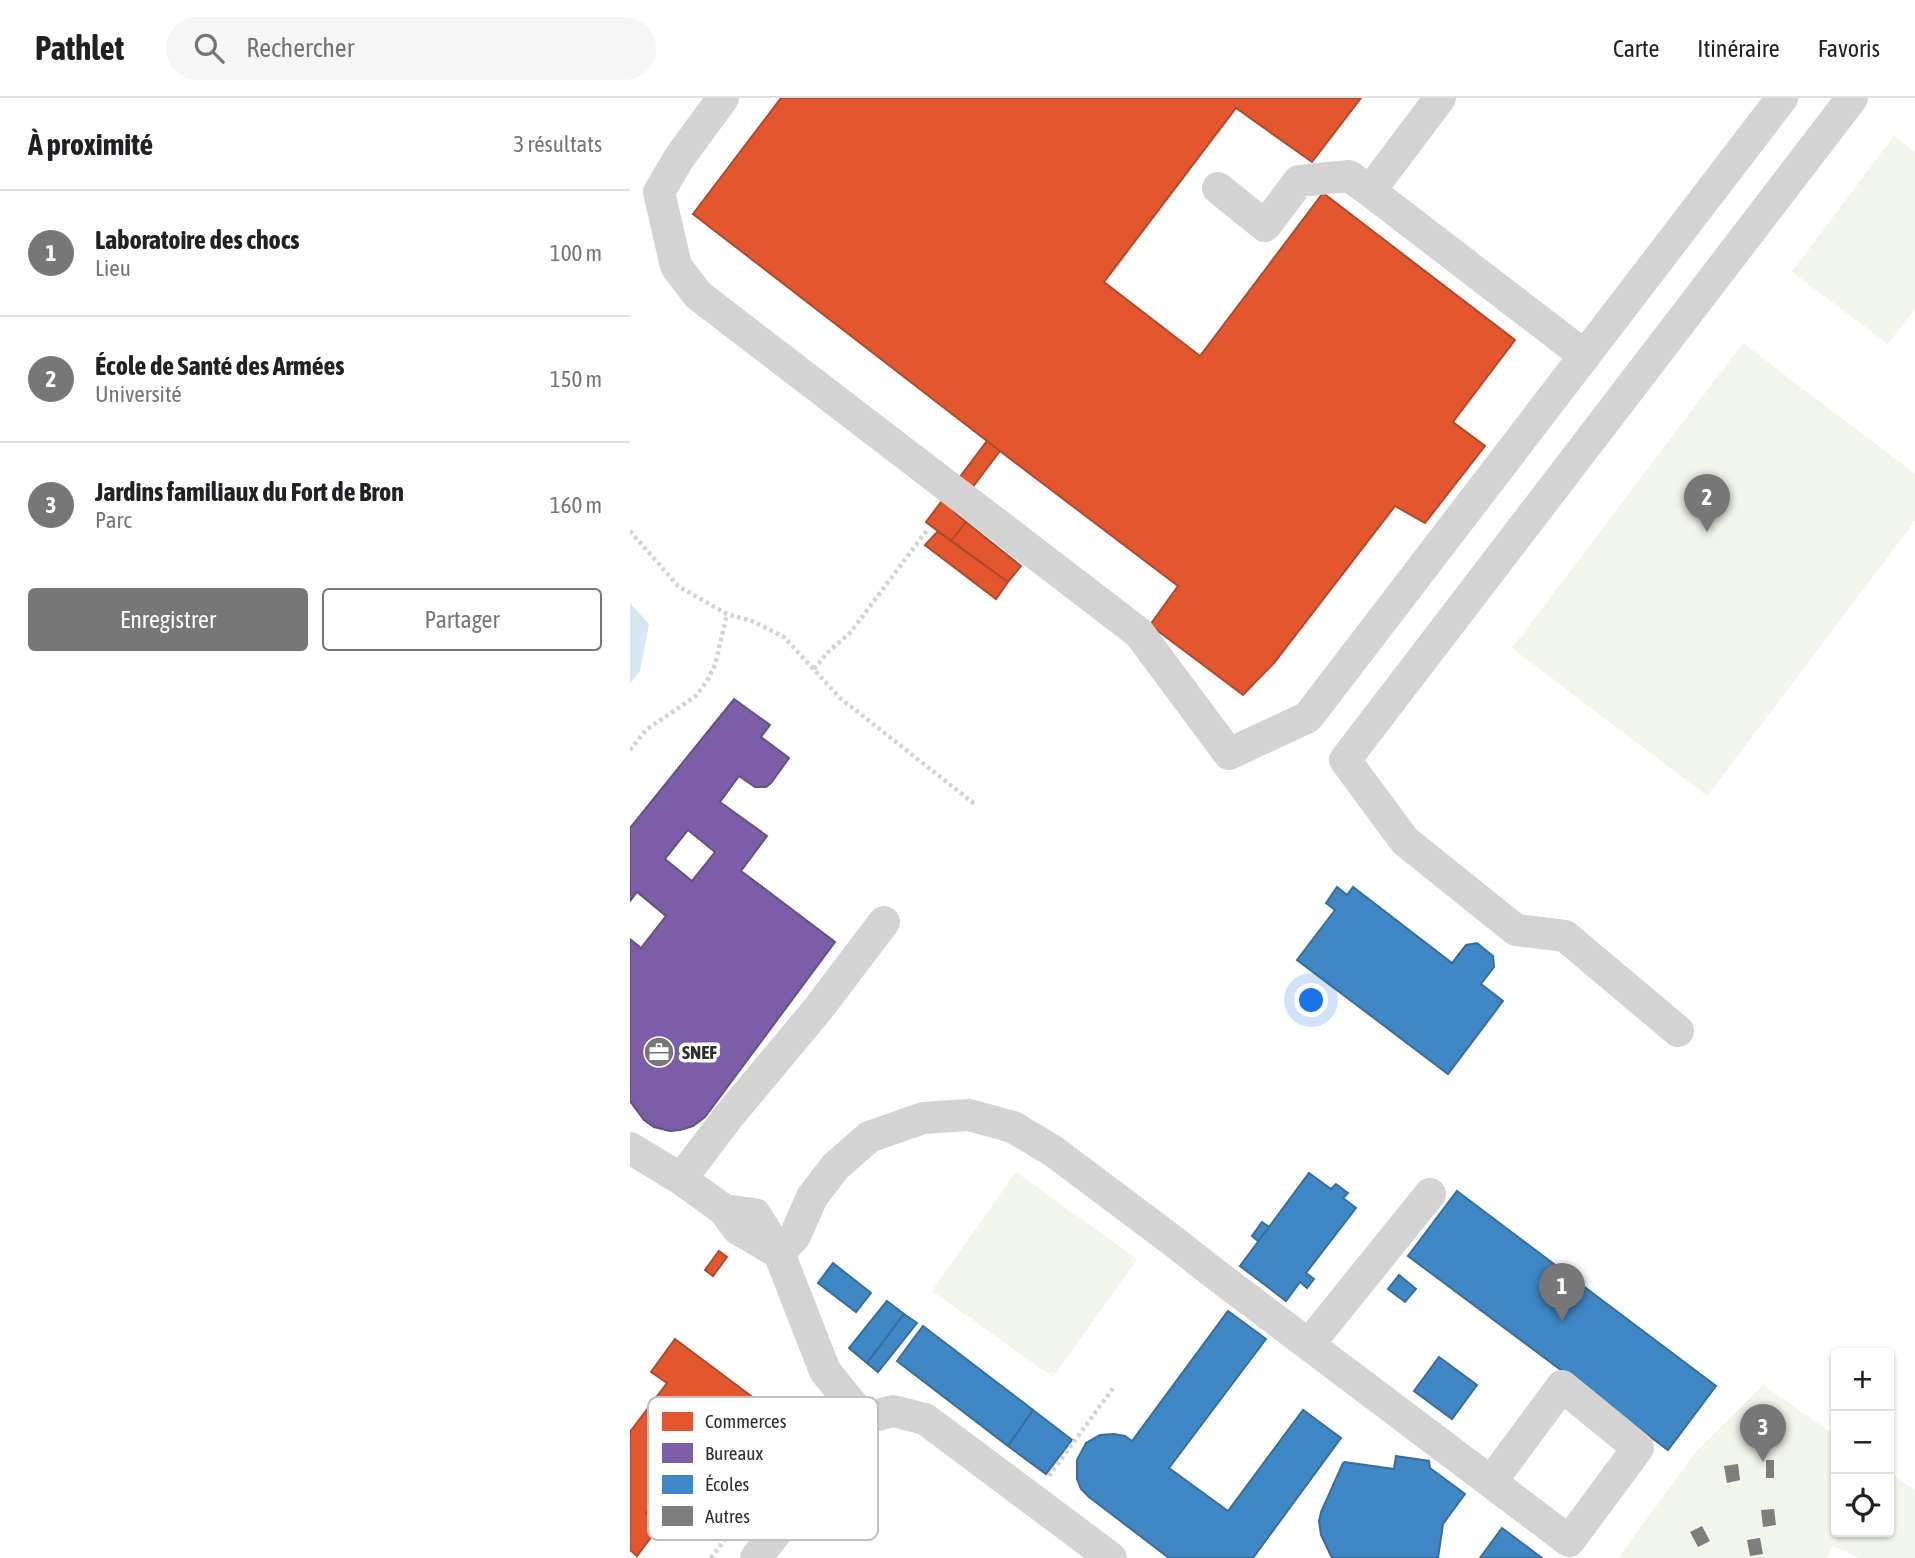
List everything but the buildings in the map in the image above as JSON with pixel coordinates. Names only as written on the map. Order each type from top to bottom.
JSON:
[{"type":"lane","points":[[723,98],[679,158],[659,192],[676,266],[698,295],[1139,633],[1229,754],[1308,717],[1782,98]]},
{"type":"lane","points":[[1370,191],[1440,98]]},
{"type":"lane","points":[[1678,1031],[1565,936],[1516,930],[1405,841],[1345,760],[1852,98]]},
{"type":"lane","points":[[1218,188],[1265,226],[1299,181],[1349,176],[1585,356]]},
{"type":"lane","points":[[681,1179],[728,1117],[818,1009],[884,922]]},
{"type":"lane","points":[[779,1253],[795,1237],[812,1197],[835,1167],[869,1137],[923,1118],[969,1115],[1013,1127],[1053,1151],[1310,1344],[1491,1482],[1571,1550],[1638,1448],[1562,1387],[1491,1482]]},
{"type":"lane","points":[[630,1148],[681,1179],[724,1210],[755,1214],[779,1253],[825,1371],[846,1397]]},
{"type":"lane","points":[[1310,1344],[1430,1194]]},
{"type":"lane","points":[[878,1415],[893,1411],[925,1419],[1111,1558]]},
{"type":"lane","points":[[757,1558],[771,1540]]},
{"type":"path","points":[[814,669],[830,650],[850,633],[928,528]]},
{"type":"path","points":[[630,531],[678,586],[727,614],[752,621],[784,637],[841,698],[976,805]]},
{"type":"path","points":[[630,750],[646,730],[696,696],[707,681],[715,665],[727,614]]},
{"type":"path","points":[[1037,1502],[1051,1474],[1114,1387]]},
{"type":"path","points":[[711,1558],[724,1540]]},
{"type":"shaded area","points":[[1894,136],[1915,152],[1915,308],[1888,344],[1792,272]]},
{"type":"shaded area","points":[[1743,343],[1915,474],[1915,521],[1707,796],[1512,648]]},
{"type":"shaded area","points":[[630,603],[649,624],[640,671],[630,683]]},
{"type":"shaded area","points":[[1016,1172],[1137,1259],[1053,1377],[932,1291]]},
{"type":"shaded area","points":[[1763,1385],[1831,1433],[1831,1537],[1894,1537],[1894,1475],[1915,1490],[1915,1558],[1859,1558],[1833,1546],[1827,1558],[1618,1558],[1697,1451]]},
{"type":"place","name":"École de Santé des Armées","points":[[1707,532]]},
{"type":"place","name":"SNEF","points":[[659,1052]]},
{"type":"place","name":"Laboratoire des chocs","points":[[1562,1321]]},
{"type":"place","name":"Jardins familiaux du Fort de Bron","points":[[1763,1462]]}]
